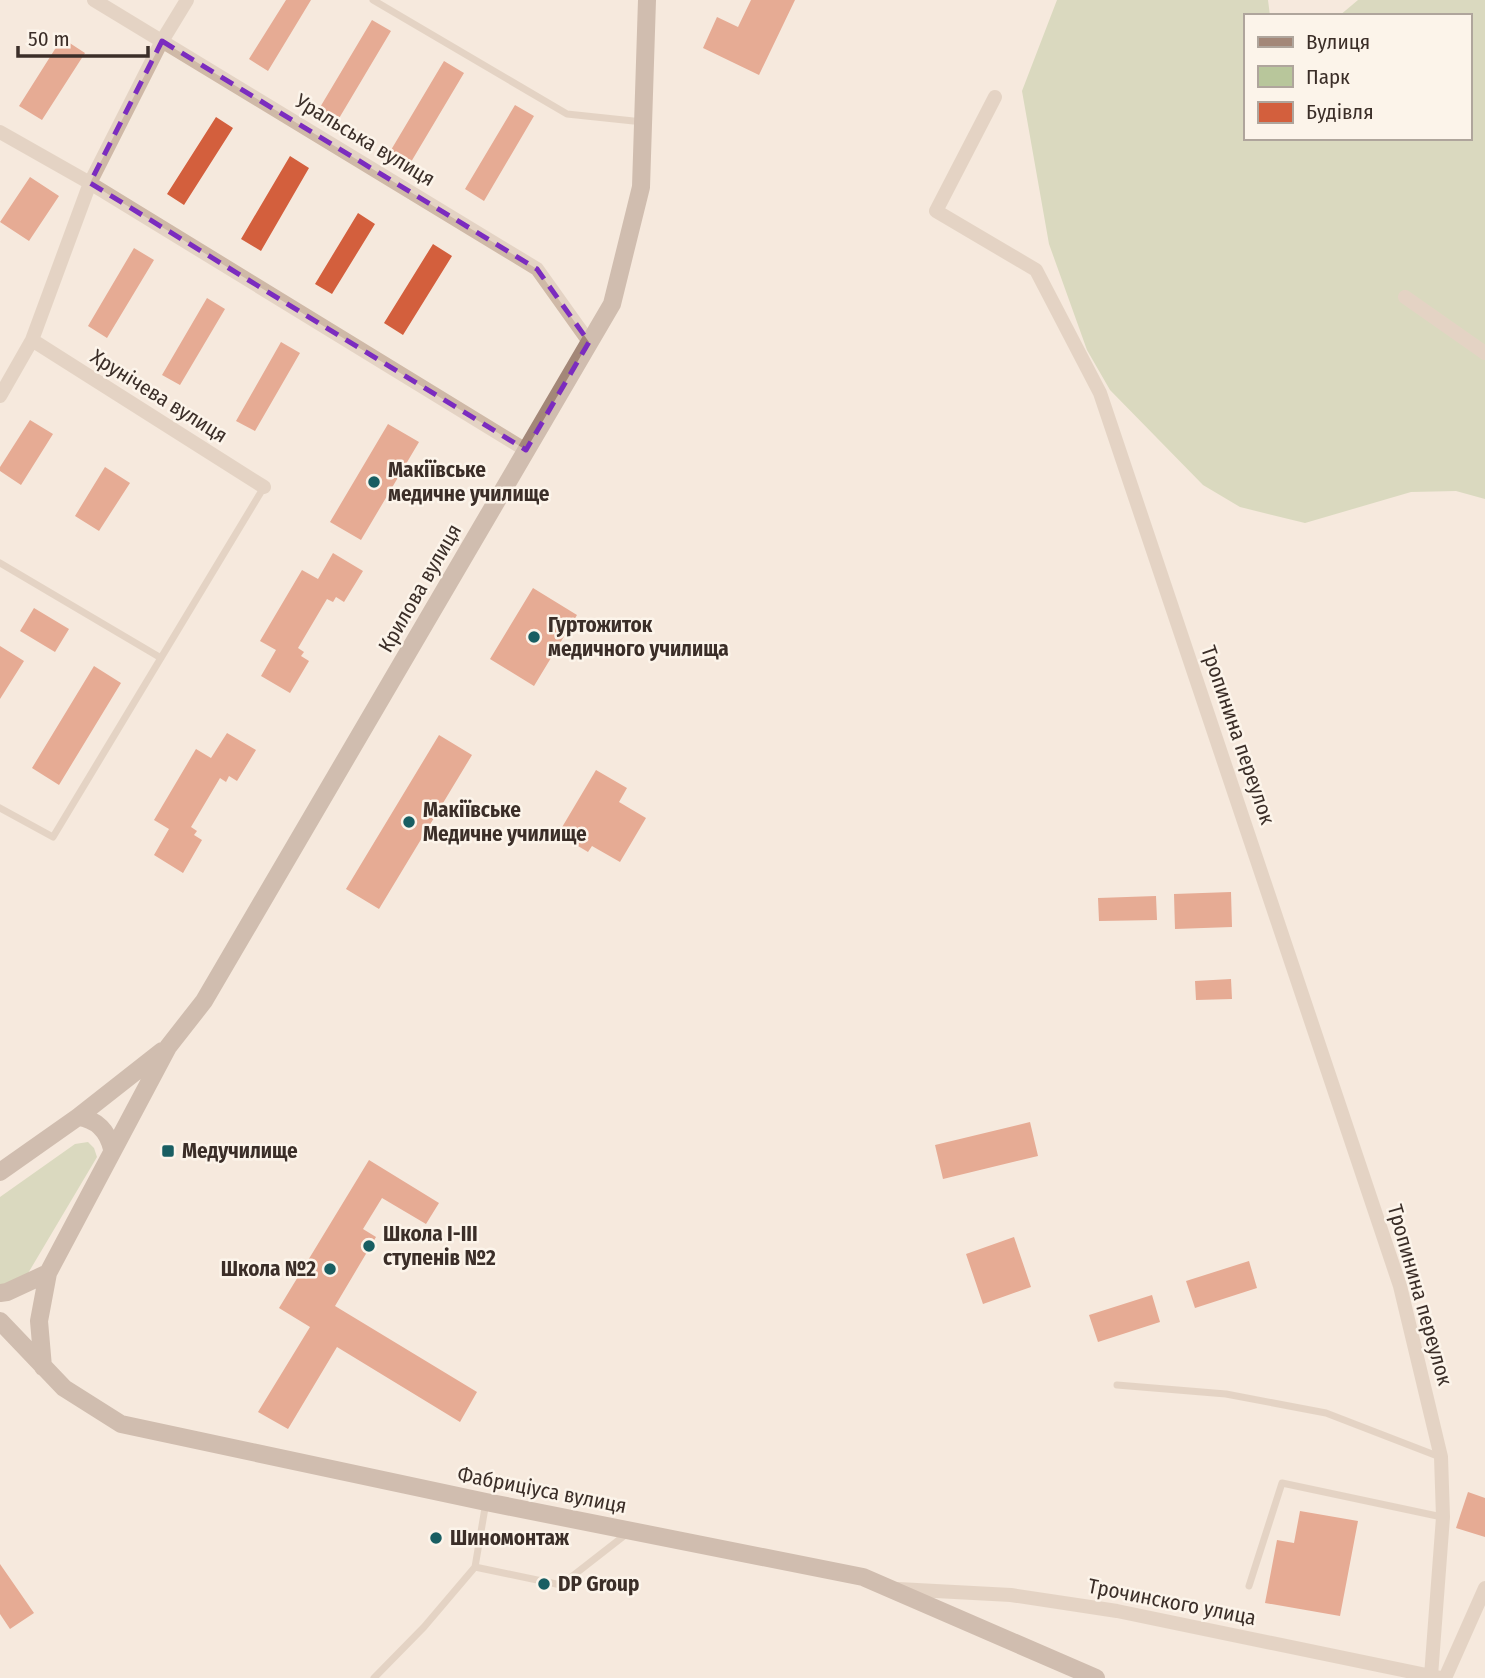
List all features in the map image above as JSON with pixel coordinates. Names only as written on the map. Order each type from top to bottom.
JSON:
[{"type":"main road","name":"Крилова вулиця","points":[[168,1047],[204,1001],[612,304],[641,187],[647,0]]},
{"type":"main road","points":[[0,1172],[78,1117],[168,1047]]},
{"type":"main road","points":[[44,1367],[39,1321],[48,1273],[168,1047]]},
{"type":"main road","points":[[78,1117],[89,1118],[109,1135],[112,1149]]},
{"type":"main road","points":[[0,1293],[48,1273]]},
{"type":"main road","name":"Фабриціуса вулиця","points":[[0,1321],[64,1388],[121,1424],[486,1502],[863,1577],[1096,1678]]},
{"type":"street","name":"Уральська вулиця","points":[[93,0],[537,269],[589,342]]},
{"type":"street","points":[[0,396],[32,340],[90,183],[162,41],[187,0]]},
{"type":"street","name":"Тропинина переулок","points":[[995,97],[936,211],[1036,270],[1100,393],[1400,1286],[1441,1457],[1443,1517],[1439,1677]]},
{"type":"street","points":[[0,132],[90,183],[526,450]]},
{"type":"street","points":[[1405,297],[1485,353]]},
{"type":"street","name":"Хрунічева вулиця","points":[[32,340],[264,487]]},
{"type":"street","points":[[1439,1677],[1485,1588]]},
{"type":"street","name":"Трочинского улица","points":[[891,1589],[1011,1595],[1117,1611],[1439,1677]]},
{"type":"lane","points":[[373,0],[567,114],[643,122]]},
{"type":"lane","points":[[0,808],[53,837],[264,487]]},
{"type":"lane","points":[[0,563],[161,658]]},
{"type":"lane","points":[[1117,1385],[1226,1394],[1326,1413],[1441,1457]]},
{"type":"lane","points":[[1249,1586],[1282,1483],[1443,1517]]},
{"type":"lane","points":[[374,1678],[424,1627],[475,1567],[486,1502]]},
{"type":"lane","points":[[475,1567],[561,1586],[631,1531]]},
{"type":"highlighted area","points":[[162,41],[537,269],[589,342],[526,450],[90,183]]},
{"type":"green space","points":[[1057,0],[1268,0],[1270,14],[1244,14],[1244,140],[1471,140],[1471,14],[1341,14],[1358,0],[1485,0],[1485,499],[1456,491],[1411,492],[1305,523],[1240,507],[1203,485],[1110,390],[1087,350],[1049,244],[1022,91]]},
{"type":"green space","points":[[88,1142],[97,1157],[27,1275],[0,1287],[0,1197],[75,1144]]},
{"type":"building","points":[[286,0],[311,0],[268,71],[249,59]]},
{"type":"building","points":[[751,0],[795,0],[759,75],[703,48],[717,17],[738,27]]},
{"type":"building","points":[[372,20],[391,31],[338,120],[319,109]]},
{"type":"building","points":[[62,38],[85,53],[42,120],[19,106]]},
{"type":"building","points":[[444,61],[464,73],[411,162],[391,150]]},
{"type":"building","points":[[515,105],[534,116],[484,201],[465,189]]},
{"type":"building","points":[[216,117],[233,128],[184,205],[167,194]]},
{"type":"building","points":[[290,156],[309,168],[261,251],[241,239]]},
{"type":"building","points":[[30,177],[59,196],[29,241],[0,222]]},
{"type":"building","points":[[358,213],[375,224],[332,294],[315,284]]},
{"type":"building","points":[[433,244],[452,256],[403,335],[384,323]]},
{"type":"building","points":[[134,248],[154,260],[107,338],[88,326]]},
{"type":"building","points":[[207,298],[225,309],[180,385],[162,375]]},
{"type":"building","points":[[281,342],[300,353],[255,431],[236,421]]},
{"type":"building","points":[[30,420],[53,434],[21,485],[0,471],[0,467]]},
{"type":"building","name":"Макіївське медичне училище","points":[[388,424],[419,442],[361,540],[330,522]]},
{"type":"building","points":[[105,467],[130,483],[99,531],[75,516]]},
{"type":"building","points":[[333,553],[363,571],[344,602],[336,597],[333,602],[327,599],[298,648],[304,652],[301,656],[309,661],[290,693],[261,676],[276,650],[260,641],[302,570],[318,579]]},
{"type":"building","name":"Гуртожиток медичного училища","points":[[533,588],[577,615],[534,686],[490,659]]},
{"type":"building","points":[[34,608],[69,629],[55,652],[20,631]]},
{"type":"building","points":[[0,646],[24,661],[0,699]]},
{"type":"building","points":[[94,666],[121,683],[59,785],[32,768]]},
{"type":"building","points":[[227,733],[256,750],[237,781],[229,776],[226,782],[220,778],[191,827],[197,831],[194,835],[202,840],[183,873],[154,855],[169,829],[154,820],[196,749],[211,758]]},
{"type":"building","name":"Макіївське Медичне училище","points":[[439,735],[472,755],[379,909],[346,889]]},
{"type":"building","points":[[596,770],[627,788],[619,802],[646,818],[620,862],[592,846],[588,852],[558,834]]},
{"type":"building","points":[[1231,892],[1232,927],[1175,929],[1174,894]]},
{"type":"building","points":[[1156,896],[1157,920],[1099,921],[1098,898]]},
{"type":"building","points":[[1231,979],[1232,999],[1196,1000],[1195,981]]},
{"type":"building","points":[[1030,1122],[1038,1156],[943,1179],[935,1145]]},
{"type":"building","points":[[369,1160],[439,1203],[426,1224],[382,1198],[363,1229],[376,1237],[335,1306],[477,1392],[460,1422],[337,1347],[288,1429],[258,1412],[310,1327],[279,1308]]},
{"type":"building","points":[[1014,1237],[1031,1287],[983,1304],[966,1254]]},
{"type":"building","points":[[1249,1261],[1257,1288],[1195,1308],[1186,1281]]},
{"type":"building","points":[[1152,1295],[1160,1322],[1098,1342],[1089,1315]]},
{"type":"building","points":[[1468,1492],[1485,1498],[1485,1537],[1456,1528]]},
{"type":"building","points":[[1300,1511],[1358,1521],[1340,1616],[1265,1603],[1277,1540],[1294,1543]]},
{"type":"building","points":[[0,1564],[34,1613],[10,1629],[0,1614]]},
{"type":"place","name":"Макіївське медичне училище","points":[[374,482]]},
{"type":"place","name":"Гуртожиток медичного училища","points":[[534,637]]},
{"type":"place","name":"Макіївське Медичне училище","points":[[409,822]]},
{"type":"place","name":"Медучилище","points":[[168,1151]]},
{"type":"place","name":"Школа I-III ступенів №2","points":[[369,1246]]},
{"type":"place","name":"Школа №2","points":[[330,1269]]},
{"type":"place","name":"Шиномонтаж","points":[[436,1538]]},
{"type":"place","name":"DP Group","points":[[544,1584]]}]
